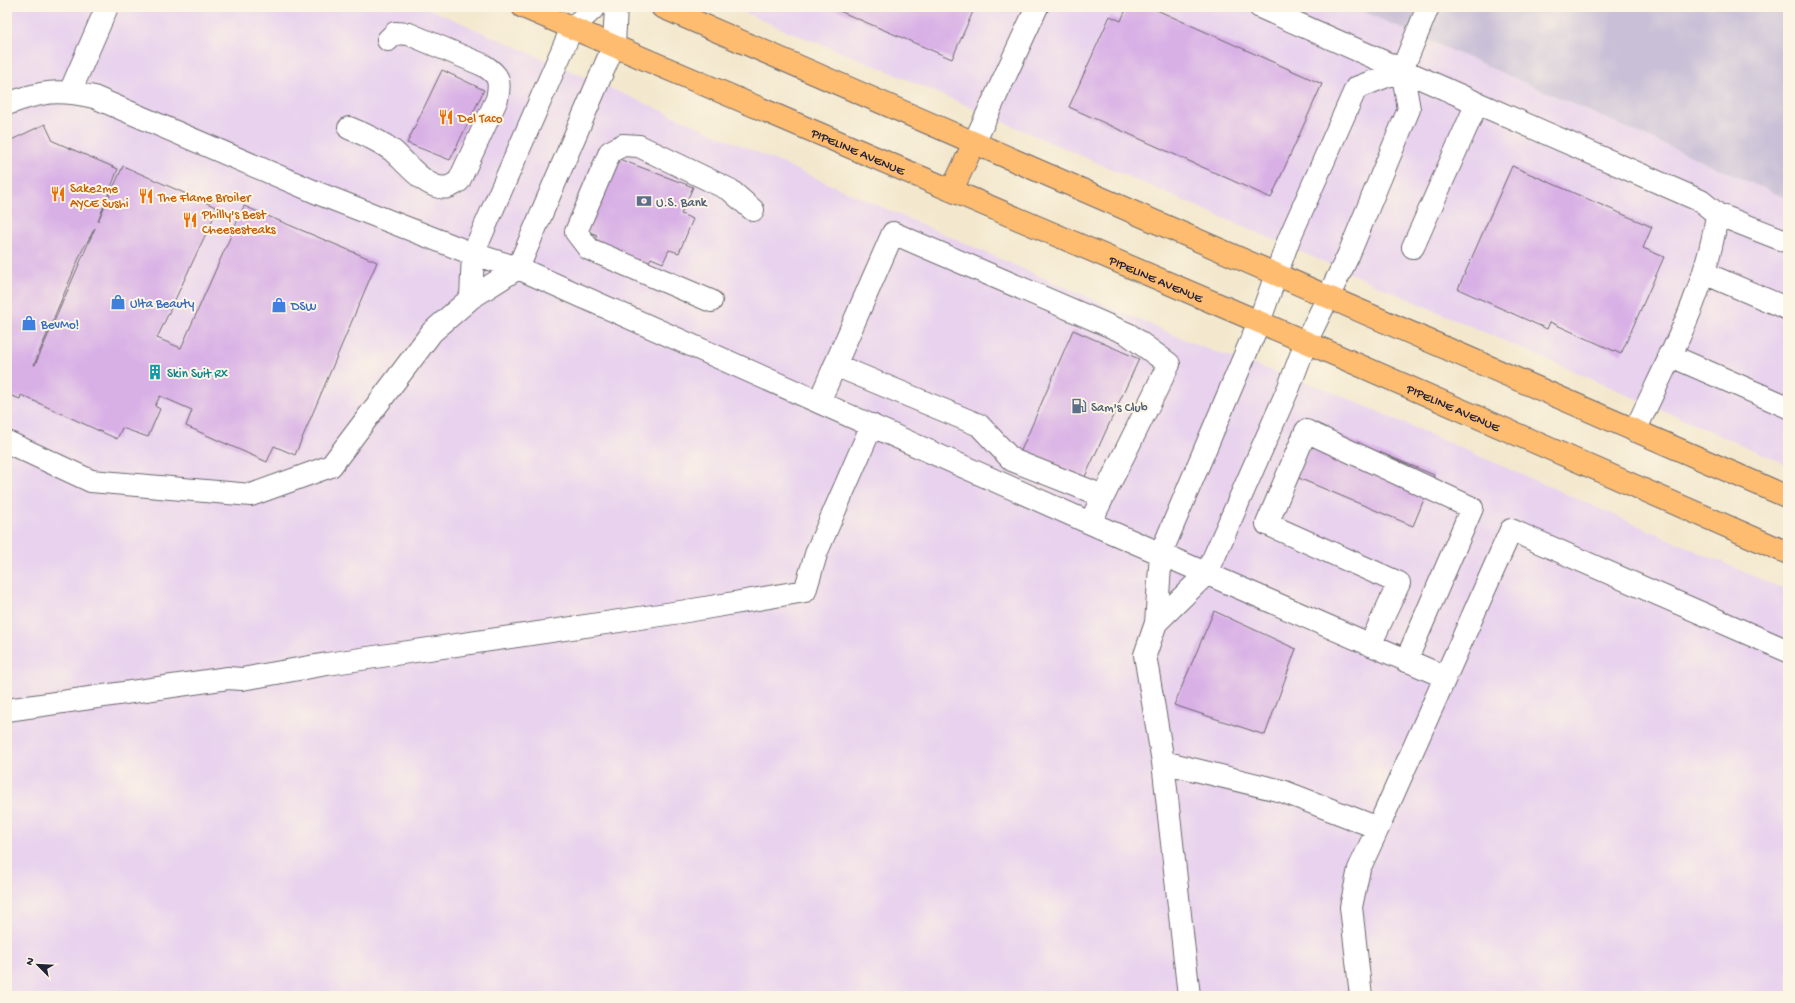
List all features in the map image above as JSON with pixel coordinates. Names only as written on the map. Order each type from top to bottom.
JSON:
[{"type":"main road","name":"PIPELINE AVENUE","points":[[524,7],[1260,322],[1788,553]]},
{"type":"main road","points":[[662,7],[1328,296],[1788,498]]},
{"type":"main road","points":[[952,190],[974,143]]},
{"type":"lane","points":[[70,92],[107,7]]},
{"type":"lane","points":[[470,298],[473,254],[572,28],[595,7]]},
{"type":"lane","points":[[7,442],[91,482],[251,495],[331,466],[432,332],[470,298],[518,268],[614,45],[616,7]]},
{"type":"lane","points":[[974,143],[1037,7]]},
{"type":"lane","points":[[1260,7],[1701,201],[1717,214],[1788,242]]},
{"type":"lane","points":[[1156,623],[1207,573],[1286,394],[1306,342],[1348,256],[1409,109],[1402,70],[1428,7]]},
{"type":"lane","points":[[349,128],[372,138],[392,151],[425,181],[438,187],[448,187],[459,181],[497,99],[500,85],[494,72],[483,65],[409,34],[395,33],[388,40]]},
{"type":"lane","points":[[1188,996],[1163,762],[1145,655],[1156,623],[1161,553],[1260,322],[1292,232],[1356,88],[1402,70]]},
{"type":"lane","points":[[7,104],[47,92],[70,92],[100,100],[320,194],[473,254],[518,268],[1090,523],[1445,677]]},
{"type":"lane","points":[[1413,247],[1477,103]]},
{"type":"lane","points":[[711,301],[589,248],[576,232],[610,152],[624,145],[639,146],[730,190],[753,210]]},
{"type":"lane","points":[[1635,431],[1704,273],[1713,243],[1717,214]]},
{"type":"lane","points":[[819,402],[893,233],[1128,334],[1169,364],[1090,523]]},
{"type":"lane","points":[[1704,273],[1788,309]]},
{"type":"lane","points":[[1669,355],[1788,407]]},
{"type":"lane","points":[[835,365],[979,425],[1012,460],[1103,496]]},
{"type":"lane","points":[[7,710],[221,679],[242,679],[327,664],[687,611],[805,591],[817,551],[872,425]]},
{"type":"lane","points":[[1370,645],[1399,583],[1267,524],[1306,431],[1472,508],[1406,661]]},
{"type":"lane","points":[[1362,996],[1351,907],[1359,869],[1511,530],[1788,651]]},
{"type":"lane","points":[[1163,762],[1282,791],[1378,828]]},
{"type":"shaded area","points":[[7,7],[425,7],[1204,348],[1326,389],[1788,591],[1788,996],[7,996]]},
{"type":"shaded area","points":[[732,7],[1353,7],[1788,199],[1788,465],[867,62],[787,31]]},
{"type":"shaded area","points":[[1353,7],[1788,7],[1788,199]]},
{"type":"building","points":[[830,7],[975,7],[952,59]]},
{"type":"building","points":[[1127,7],[1150,7],[1322,84],[1271,198],[1069,107],[1110,16],[1121,21]]},
{"type":"building","name":"Del Taco","points":[[442,70],[484,90],[450,160],[407,143]]},
{"type":"building","points":[[45,124],[53,141],[118,169],[98,221],[123,166],[218,208],[157,338],[181,348],[244,206],[377,262],[295,455],[274,446],[267,462],[186,426],[192,410],[160,396],[155,406],[160,409],[148,437],[122,428],[117,439],[21,395],[20,399],[7,394],[7,142]],"holes":[[[95,228],[35,365],[82,251]]]},
{"type":"building","name":"U.S. Bank","points":[[619,159],[693,187],[681,214],[693,219],[679,253],[669,250],[663,263],[651,258],[648,264],[594,243],[597,235],[587,231]]},
{"type":"building","points":[[1512,166],[1652,227],[1643,248],[1664,257],[1621,354],[1550,322],[1547,329],[1458,289]]},
{"type":"building","name":"Sam's Club","points":[[1073,330],[1139,359],[1083,481],[1020,453]]},
{"type":"building","points":[[1317,426],[1434,475],[1413,526],[1296,477]]},
{"type":"building","points":[[1214,611],[1296,649],[1265,735],[1174,705]]},
{"type":"place","name":"Del Taco","points":[[446,117]]},
{"type":"place","name":"Sake2me AYCE Sushi","points":[[58,194]]},
{"type":"place","name":"The Flame Broiler","points":[[146,196]]},
{"type":"place","name":"U.S. Bank","points":[[644,201]]},
{"type":"place","name":"Philly's Best Cheesesteaks","points":[[190,220]]},
{"type":"place","name":"Ulta Beauty","points":[[118,302]]},
{"type":"place","name":"DSW","points":[[279,305]]},
{"type":"place","name":"BevMo!","points":[[29,323]]},
{"type":"place","name":"Skin Suit Rx","points":[[155,372]]},
{"type":"place","name":"Sam's Club","points":[[1079,406]]}]
